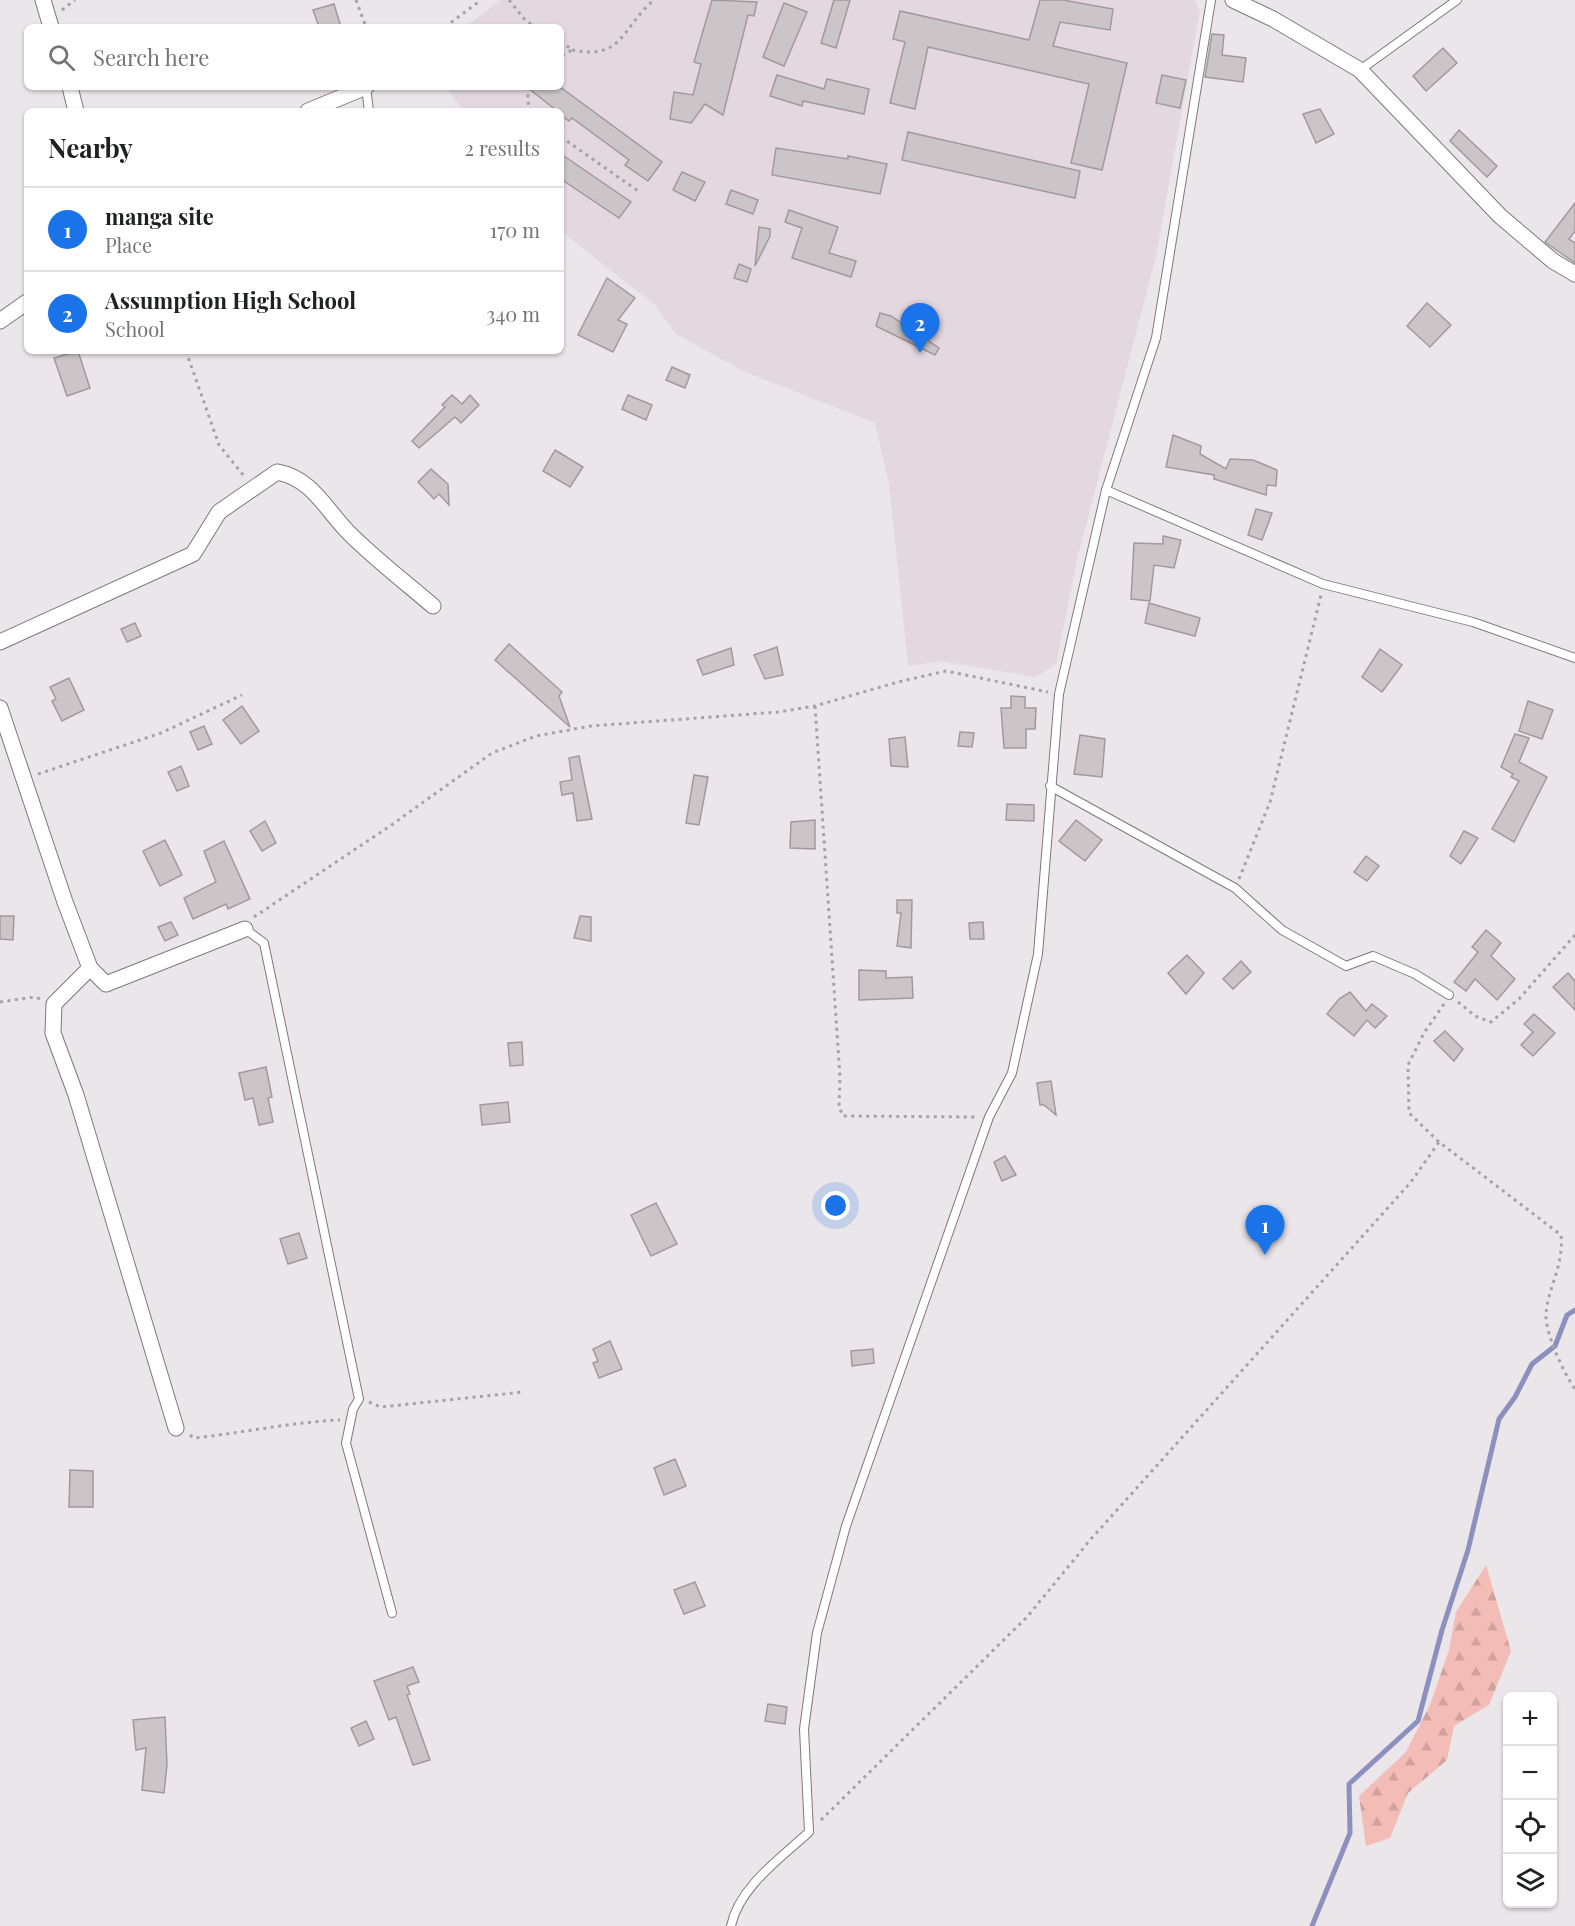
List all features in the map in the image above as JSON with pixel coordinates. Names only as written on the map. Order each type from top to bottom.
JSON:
[{"type":"street","points":[[44,0],[50,24]]},
{"type":"street","points":[[1233,0],[1273,19],[1360,70],[1500,216],[1553,261],[1575,274]]},
{"type":"street","points":[[71,90],[75,108]]},
{"type":"street","points":[[315,108],[359,90]]},
{"type":"street","points":[[0,321],[24,304]]},
{"type":"street","points":[[0,642],[193,554],[219,512],[277,472],[292,475],[314,491],[348,532],[432,606]]},
{"type":"street","points":[[0,708],[22,779],[90,968],[106,984],[245,929]]},
{"type":"street","points":[[90,968],[54,1004],[53,1033],[76,1095],[176,1428]]},
{"type":"lane","points":[[731,1926],[734,1913],[758,1881],[809,1832],[804,1729],[817,1633],[846,1526],[989,1117],[1012,1073],[1038,954],[1059,694],[1106,490],[1156,338],[1211,0]]},
{"type":"lane","points":[[1360,70],[1457,0]]},
{"type":"lane","points":[[366,90],[369,108]]},
{"type":"lane","points":[[1106,490],[1323,584],[1473,622],[1575,658]]},
{"type":"lane","points":[[1050,786],[1235,888],[1282,930],[1346,966],[1373,956],[1415,974],[1449,995]]},
{"type":"lane","points":[[245,929],[264,943],[359,1398],[351,1419],[346,1443],[392,1613]]},
{"type":"path","points":[[356,0],[365,24]]},
{"type":"path","points":[[449,24],[481,0]]},
{"type":"path","points":[[509,0],[531,24]]},
{"type":"path","points":[[564,43],[572,50],[592,54],[614,47],[639,12],[654,0]]},
{"type":"path","points":[[564,54],[572,50]]},
{"type":"path","points":[[529,90],[527,95],[530,108]]},
{"type":"path","points":[[564,139],[641,193]]},
{"type":"path","points":[[187,354],[219,445],[254,488]]},
{"type":"path","points":[[1235,888],[1270,802],[1323,584]]},
{"type":"path","points":[[245,929],[257,914],[390,826],[492,753],[536,736],[591,726],[778,712],[815,706],[946,671],[1059,694]]},
{"type":"path","points":[[22,779],[161,733],[242,695]]},
{"type":"path","points":[[815,706],[840,1077],[839,1107],[843,1116],[864,1118],[989,1117]]},
{"type":"path","points":[[1575,935],[1519,999],[1491,1022],[1475,1016],[1449,995],[1424,1033],[1408,1065],[1408,1113],[1439,1142],[1561,1235],[1562,1253],[1546,1316],[1562,1371],[1575,1389]]},
{"type":"path","points":[[0,1002],[34,997],[54,1004]]},
{"type":"path","points":[[809,1832],[1027,1617],[1090,1539],[1411,1182],[1439,1142]]},
{"type":"path","points":[[359,1398],[381,1407],[523,1392]]},
{"type":"path","points":[[176,1428],[194,1438],[241,1433],[310,1421],[351,1419]]},
{"type":"shaded area","points":[[501,0],[1195,0],[1200,10],[1156,256],[1078,556],[1056,664],[1036,677],[941,661],[908,666],[889,484],[875,423],[743,371],[676,334],[656,306],[564,233],[564,108],[462,108],[447,90],[564,90],[564,24],[469,24]]},
{"type":"green space","points":[[1486,1565],[1511,1651],[1489,1705],[1454,1726],[1447,1760],[1408,1793],[1390,1838],[1366,1846],[1359,1796],[1406,1752],[1430,1705],[1449,1650],[1456,1612]]},
{"type":"building","points":[[712,0],[757,2],[754,16],[748,15],[723,115],[705,104],[691,123],[670,119],[674,92],[693,95],[701,64],[694,62]]},
{"type":"building","points":[[834,0],[850,0],[836,48],[821,43]]},
{"type":"building","points":[[1040,0],[1063,0],[1113,9],[1110,30],[1060,22],[1053,46],[1127,63],[1102,170],[1071,163],[1089,84],[928,47],[915,109],[890,103],[905,42],[893,39],[900,11],[1029,40]]},
{"type":"building","points":[[784,3],[807,12],[784,66],[763,57]]},
{"type":"building","points":[[334,4],[340,24],[318,24],[313,10]]},
{"type":"building","points":[[1212,34],[1224,35],[1222,55],[1246,58],[1243,82],[1205,77]]},
{"type":"building","points":[[1443,48],[1457,63],[1426,91],[1413,76]]},
{"type":"building","points":[[777,75],[824,89],[827,79],[869,89],[864,114],[803,101],[802,106],[770,96]]},
{"type":"building","points":[[1162,75],[1186,80],[1180,108],[1156,103]]},
{"type":"building","points":[[531,90],[564,90],[662,162],[648,181],[625,165],[629,160],[572,118],[569,121],[564,117],[564,108],[553,108]]},
{"type":"building","points":[[1320,109],[1334,134],[1316,143],[1303,114]]},
{"type":"building","points":[[1459,130],[1497,166],[1487,177],[1450,141]]},
{"type":"building","points":[[908,132],[1080,171],[1075,198],[902,160]]},
{"type":"building","points":[[776,148],[848,159],[848,156],[887,164],[880,194],[772,175]]},
{"type":"building","points":[[564,156],[631,202],[619,218],[564,181]]},
{"type":"building","points":[[682,172],[705,182],[695,201],[673,190]]},
{"type":"building","points":[[731,190],[758,200],[753,214],[726,204]]},
{"type":"building","points":[[1575,203],[1575,231],[1569,239],[1575,243],[1575,263],[1545,242]]},
{"type":"building","points":[[789,210],[838,227],[829,253],[856,261],[851,277],[792,258],[802,228],[785,222]]},
{"type":"building","points":[[759,227],[770,229],[770,236],[755,266]]},
{"type":"building","points":[[739,264],[751,269],[747,282],[734,278]]},
{"type":"building","points":[[607,278],[635,298],[618,320],[627,324],[613,352],[578,335]]},
{"type":"building","points":[[1427,303],[1451,325],[1430,347],[1407,326]]},
{"type":"building","points":[[880,313],[891,316],[939,348],[935,355],[876,326]]},
{"type":"building","points":[[79,354],[90,388],[67,396],[54,358]]},
{"type":"building","points":[[672,367],[690,375],[685,388],[666,380]]},
{"type":"building","points":[[452,395],[462,404],[470,395],[479,405],[461,423],[455,417],[419,448],[412,441],[445,407],[442,405]]},
{"type":"building","points":[[628,395],[652,405],[646,420],[622,409]]},
{"type":"building","points":[[1173,435],[1201,446],[1200,454],[1226,469],[1230,459],[1253,460],[1277,470],[1276,486],[1267,485],[1266,495],[1214,479],[1214,475],[1166,467]]},
{"type":"building","points":[[555,450],[583,467],[570,487],[543,471]]},
{"type":"building","points":[[431,469],[448,484],[449,505],[439,494],[434,499],[418,482]]},
{"type":"building","points":[[1256,509],[1272,513],[1262,540],[1248,535]]},
{"type":"building","points":[[1163,536],[1181,540],[1174,568],[1154,565],[1150,601],[1131,599],[1134,543],[1163,544]]},
{"type":"building","points":[[1149,603],[1200,618],[1195,636],[1145,623]]},
{"type":"building","points":[[135,623],[141,636],[127,642],[121,629]]},
{"type":"building","points":[[509,644],[562,692],[559,696],[570,727],[495,660]]},
{"type":"building","points":[[777,647],[783,675],[765,679],[754,655]]},
{"type":"building","points":[[731,648],[734,665],[703,675],[697,660]]},
{"type":"building","points":[[1380,649],[1402,665],[1382,692],[1362,677]]},
{"type":"building","points":[[69,678],[84,710],[62,721],[52,701],[56,699],[50,687]]},
{"type":"building","points":[[1011,696],[1025,697],[1025,708],[1036,708],[1035,729],[1026,729],[1026,748],[1004,748],[1001,708],[1011,708]]},
{"type":"building","points":[[1528,701],[1553,710],[1542,739],[1519,731]]},
{"type":"building","points":[[242,706],[259,731],[241,744],[223,720]]},
{"type":"building","points":[[204,726],[212,744],[198,750],[190,732]]},
{"type":"building","points":[[960,732],[974,733],[972,747],[958,746]]},
{"type":"building","points":[[1515,734],[1529,738],[1519,762],[1547,777],[1514,842],[1492,829],[1519,781],[1511,777],[1513,774],[1501,767]]},
{"type":"building","points":[[1080,735],[1105,739],[1102,777],[1074,774]]},
{"type":"building","points":[[905,737],[908,767],[891,766],[889,739]]},
{"type":"building","points":[[579,756],[592,819],[577,821],[573,793],[562,795],[560,782],[572,780],[569,758]]},
{"type":"building","points":[[181,766],[189,786],[177,791],[168,772]]},
{"type":"building","points":[[694,775],[708,777],[699,825],[686,823]]},
{"type":"building","points":[[1007,804],[1034,805],[1034,821],[1006,820]]},
{"type":"building","points":[[815,820],[815,849],[790,848],[791,822]]},
{"type":"building","points":[[1076,820],[1102,840],[1085,861],[1059,841]]},
{"type":"building","points":[[265,821],[276,843],[262,851],[250,831]]},
{"type":"building","points":[[1464,831],[1478,838],[1461,864],[1450,856]]},
{"type":"building","points":[[165,840],[182,875],[160,886],[143,851]]},
{"type":"building","points":[[224,841],[250,899],[228,909],[226,904],[193,919],[184,898],[216,882],[204,851]]},
{"type":"building","points":[[1366,856],[1379,866],[1367,881],[1354,872]]},
{"type":"building","points":[[897,900],[912,900],[911,948],[897,946],[901,913],[897,913]]},
{"type":"building","points":[[0,916],[14,916],[13,940],[0,939]]},
{"type":"building","points":[[580,916],[591,917],[591,941],[574,938]]},
{"type":"building","points":[[171,922],[178,935],[165,941],[158,927]]},
{"type":"building","points":[[983,922],[984,939],[970,939],[969,923]]},
{"type":"building","points":[[1486,930],[1501,943],[1491,956],[1515,979],[1497,1000],[1475,979],[1466,991],[1454,982],[1478,952],[1472,947]]},
{"type":"building","points":[[1187,955],[1204,973],[1186,994],[1168,973]]},
{"type":"building","points":[[1241,961],[1251,972],[1233,989],[1223,979]]},
{"type":"building","points":[[859,970],[886,971],[886,978],[912,977],[913,998],[859,1000]]},
{"type":"building","points":[[1568,973],[1575,981],[1575,1010],[1553,987]]},
{"type":"building","points":[[1350,992],[1366,1011],[1372,1004],[1387,1016],[1375,1028],[1367,1020],[1354,1036],[1327,1014],[1339,999]]},
{"type":"building","points":[[1534,1014],[1555,1033],[1533,1056],[1521,1045],[1533,1032],[1524,1024]]},
{"type":"building","points":[[1445,1031],[1463,1049],[1454,1061],[1434,1041]]},
{"type":"building","points":[[522,1042],[523,1065],[510,1066],[508,1043]]},
{"type":"building","points":[[266,1067],[272,1097],[268,1098],[273,1122],[259,1125],[253,1098],[245,1100],[239,1073]]},
{"type":"building","points":[[1051,1081],[1056,1115],[1044,1105],[1040,1105],[1037,1083]]},
{"type":"building","points":[[508,1102],[510,1122],[482,1125],[480,1105]]},
{"type":"building","points":[[1005,1156],[1016,1175],[1002,1181],[994,1162]]},
{"type":"building","points":[[656,1203],[677,1244],[651,1256],[631,1215]]},
{"type":"building","points":[[299,1233],[307,1258],[288,1264],[280,1239]]},
{"type":"building","points":[[610,1341],[622,1369],[599,1378],[593,1363],[598,1361],[593,1349]]},
{"type":"building","points":[[873,1349],[874,1363],[852,1366],[851,1351]]},
{"type":"building","points":[[675,1459],[686,1486],[664,1495],[654,1468]]},
{"type":"building","points":[[70,1470],[93,1471],[93,1507],[69,1507]]},
{"type":"building","points":[[695,1582],[705,1606],[684,1614],[674,1590]]},
{"type":"building","points":[[413,1667],[419,1682],[407,1686],[410,1694],[407,1695],[430,1760],[413,1765],[396,1717],[389,1720],[374,1681]]},
{"type":"building","points":[[768,1704],[787,1707],[785,1724],[765,1721]]},
{"type":"building","points":[[165,1717],[167,1765],[164,1793],[142,1790],[146,1748],[136,1750],[133,1720]]},
{"type":"building","points":[[366,1721],[374,1739],[359,1746],[351,1728]]},
{"type":"waterway","points":[[1312,1926],[1350,1833],[1349,1784],[1418,1721],[1442,1630],[1468,1550],[1499,1419],[1515,1397],[1532,1364],[1555,1346],[1567,1315],[1575,1310]]},
{"type":"place","name":"Assumption High School","points":[[920,353]]},
{"type":"place","name":"manga site","points":[[1265,1255]]}]
